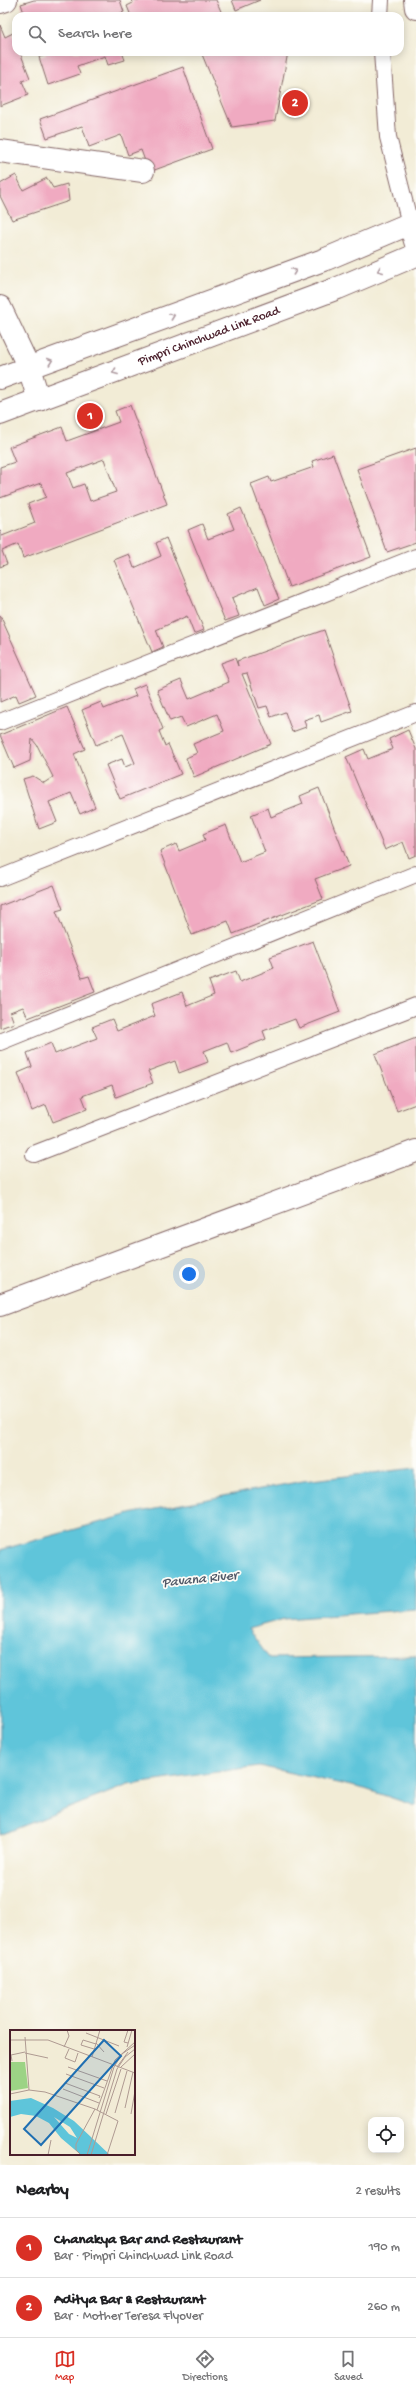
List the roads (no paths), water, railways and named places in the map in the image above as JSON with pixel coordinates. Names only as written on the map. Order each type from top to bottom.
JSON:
[{"type":"main road","points":[[0,2],[6,0]]},
{"type":"main road","points":[[415,0],[416,8]]},
{"type":"main road","points":[[0,151],[143,171]]},
{"type":"main road","points":[[0,378],[326,259],[414,230]]},
{"type":"main road","name":"Pimpri Chinchwad Link Road","points":[[0,414],[338,288],[416,255]]},
{"type":"main road","points":[[0,307],[28,368],[39,400]]},
{"type":"main road","points":[[0,1305],[416,1151]]},
{"type":"lane","points":[[380,0],[380,12]]},
{"type":"lane","points":[[382,56],[388,137],[414,230]]},
{"type":"lane","points":[[0,722],[416,557]]},
{"type":"lane","points":[[0,878],[416,713]]},
{"type":"lane","points":[[0,1042],[416,874]]},
{"type":"lane","points":[[34,1154],[416,1006]]},
{"type":"water","name":"Pavana River","points":[[416,1468],[416,1609],[284,1619],[248,1629],[269,1658],[416,1656],[416,1806],[365,1789],[259,1766],[128,1785],[0,1835],[0,1550],[134,1513],[303,1481]]},
{"type":"place","name":"Aditya Bar & Restaurant","points":[[295,103]]},
{"type":"place","name":"Chanakya Bar and Restaurant","points":[[90,416]]}]
